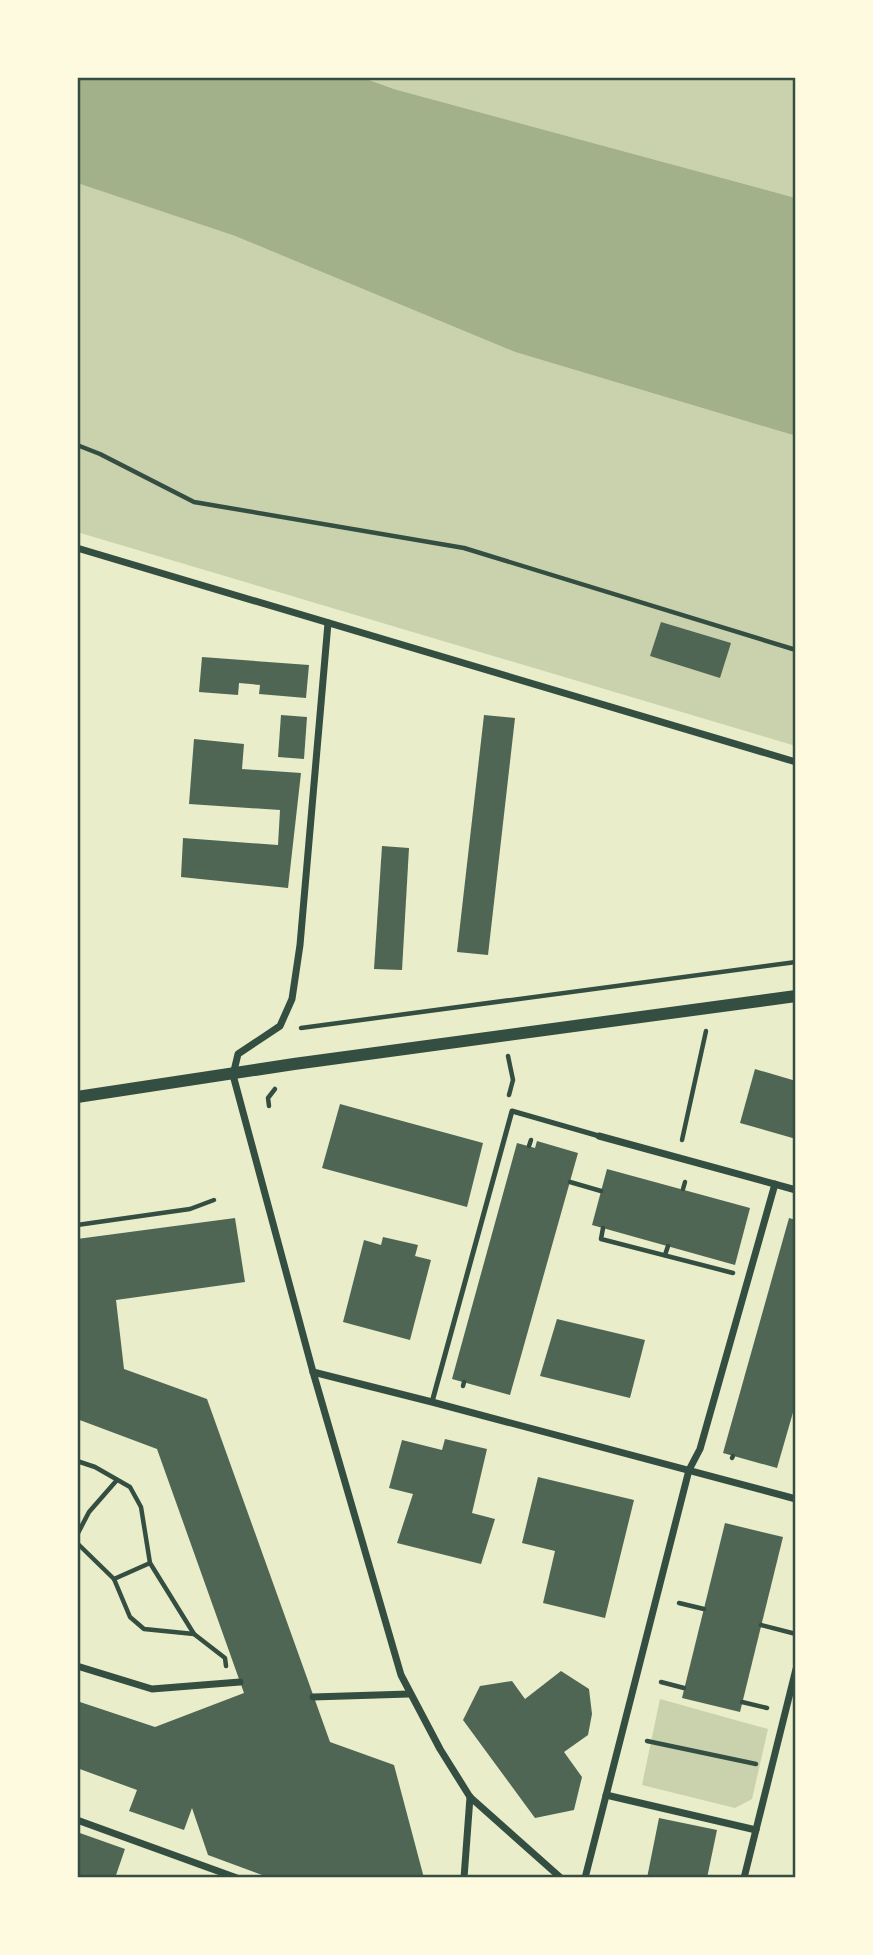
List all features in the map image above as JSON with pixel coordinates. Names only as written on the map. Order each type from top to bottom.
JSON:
[{"type":"street","points":[[77,548],[796,761]]},
{"type":"street","points":[[328,623],[300,945],[292,999],[280,1026],[238,1054],[233,1075],[313,1372],[393,1653],[409,1694],[470,1797],[561,1878]]},
{"type":"street","points":[[77,1097],[294,1064],[796,996]]},
{"type":"street","points":[[599,1136],[796,1190]]},
{"type":"street","points":[[585,1878],[689,1470],[700,1449],[775,1184]]},
{"type":"street","points":[[313,1372],[796,1499]]},
{"type":"street","points":[[77,1666],[152,1689],[240,1682]]},
{"type":"street","points":[[744,1878],[796,1669]]},
{"type":"street","points":[[313,1697],[409,1694]]},
{"type":"street","points":[[606,1795],[756,1830]]},
{"type":"street","points":[[464,1878],[470,1797]]},
{"type":"street","points":[[77,1820],[237,1878]]},
{"type":"lane","points":[[432,1402],[512,1111],[599,1136]]},
{"type":"path","points":[[77,445],[194,502],[464,548],[796,650]]},
{"type":"path","points":[[296,1028],[796,962]]},
{"type":"path","points":[[678,1158],[706,1031]]},
{"type":"path","points":[[508,1055],[513,1080],[509,1095],[512,1111]]},
{"type":"path","points":[[529,1146],[531,1140]]},
{"type":"path","points":[[570,1182],[601,1191]]},
{"type":"path","points":[[683,1189],[685,1182]]},
{"type":"path","points":[[77,1225],[190,1209],[214,1200]]},
{"type":"path","points":[[603,1228],[601,1239],[737,1274]]},
{"type":"path","points":[[665,1255],[668,1246]]},
{"type":"path","points":[[77,1461],[95,1467],[130,1487],[141,1507],[150,1563],[194,1634],[225,1658],[230,1681]]},
{"type":"path","points":[[77,1535],[89,1512],[117,1480]]},
{"type":"path","points":[[77,1543],[114,1579],[130,1617],[144,1629],[194,1634]]},
{"type":"path","points":[[114,1579],[150,1563]]},
{"type":"path","points":[[679,1603],[704,1609]]},
{"type":"path","points":[[761,1625],[796,1634]]},
{"type":"path","points":[[661,1682],[684,1688]]},
{"type":"path","points":[[647,1741],[771,1769]]},
{"type":"shaded area","points":[[77,77],[361,77],[394,89],[796,198],[796,436],[515,352],[235,236],[77,183]]},
{"type":"shaded area","points":[[361,77],[796,77],[796,198],[394,89]]},
{"type":"shaded area","points":[[77,183],[235,236],[515,352],[796,436],[796,746],[77,532]]},
{"type":"shaded area","points":[[660,1699],[768,1729],[752,1799],[735,1808],[642,1785]]},
{"type":"building","points":[[661,622],[731,643],[720,678],[650,656]]},
{"type":"building","points":[[202,657],[309,665],[306,698],[259,694],[260,685],[239,683],[238,695],[199,692]]},
{"type":"building","points":[[281,715],[307,717],[304,759],[278,757]]},
{"type":"building","points":[[484,715],[515,718],[488,955],[457,952]]},
{"type":"building","points":[[194,739],[244,744],[242,769],[301,773],[288,888],[181,877],[183,838],[278,845],[280,810],[189,804]]},
{"type":"building","points":[[382,846],[409,848],[402,970],[374,969]]},
{"type":"building","points":[[755,1069],[796,1081],[796,1139],[740,1123]]},
{"type":"building","points":[[340,1104],[483,1143],[467,1207],[322,1168]]},
{"type":"building","points":[[537,1141],[578,1153],[510,1395],[452,1379],[517,1143],[535,1148]]},
{"type":"building","points":[[607,1169],[750,1208],[735,1265],[592,1225]]},
{"type":"building","points":[[235,1218],[245,1282],[116,1300],[124,1369],[207,1399],[330,1742],[394,1765],[424,1878],[270,1878],[208,1855],[192,1808],[184,1830],[129,1811],[137,1790],[77,1768],[77,1701],[155,1727],[244,1693],[157,1449],[77,1419],[77,1239]]},
{"type":"building","points":[[789,1218],[796,1220],[796,1402],[777,1468],[723,1453]]},
{"type":"building","points":[[383,1237],[418,1245],[415,1256],[431,1260],[410,1340],[343,1322],[364,1240],[381,1245]]},
{"type":"building","points":[[557,1319],[645,1340],[630,1398],[540,1376]]},
{"type":"building","points":[[445,1439],[487,1449],[472,1513],[495,1519],[481,1564],[397,1543],[413,1494],[389,1488],[402,1440],[442,1450]]},
{"type":"building","points":[[538,1477],[634,1500],[605,1618],[543,1603],[555,1551],[522,1543]]},
{"type":"building","points":[[725,1523],[783,1537],[740,1712],[682,1698]]},
{"type":"building","points":[[561,1671],[589,1689],[592,1714],[588,1735],[564,1752],[582,1777],[574,1810],[535,1818],[463,1720],[480,1686],[512,1681],[525,1699]]},
{"type":"building","points":[[659,1818],[717,1830],[707,1878],[647,1878]]},
{"type":"building","points":[[77,1832],[125,1849],[115,1878],[77,1878]]}]
